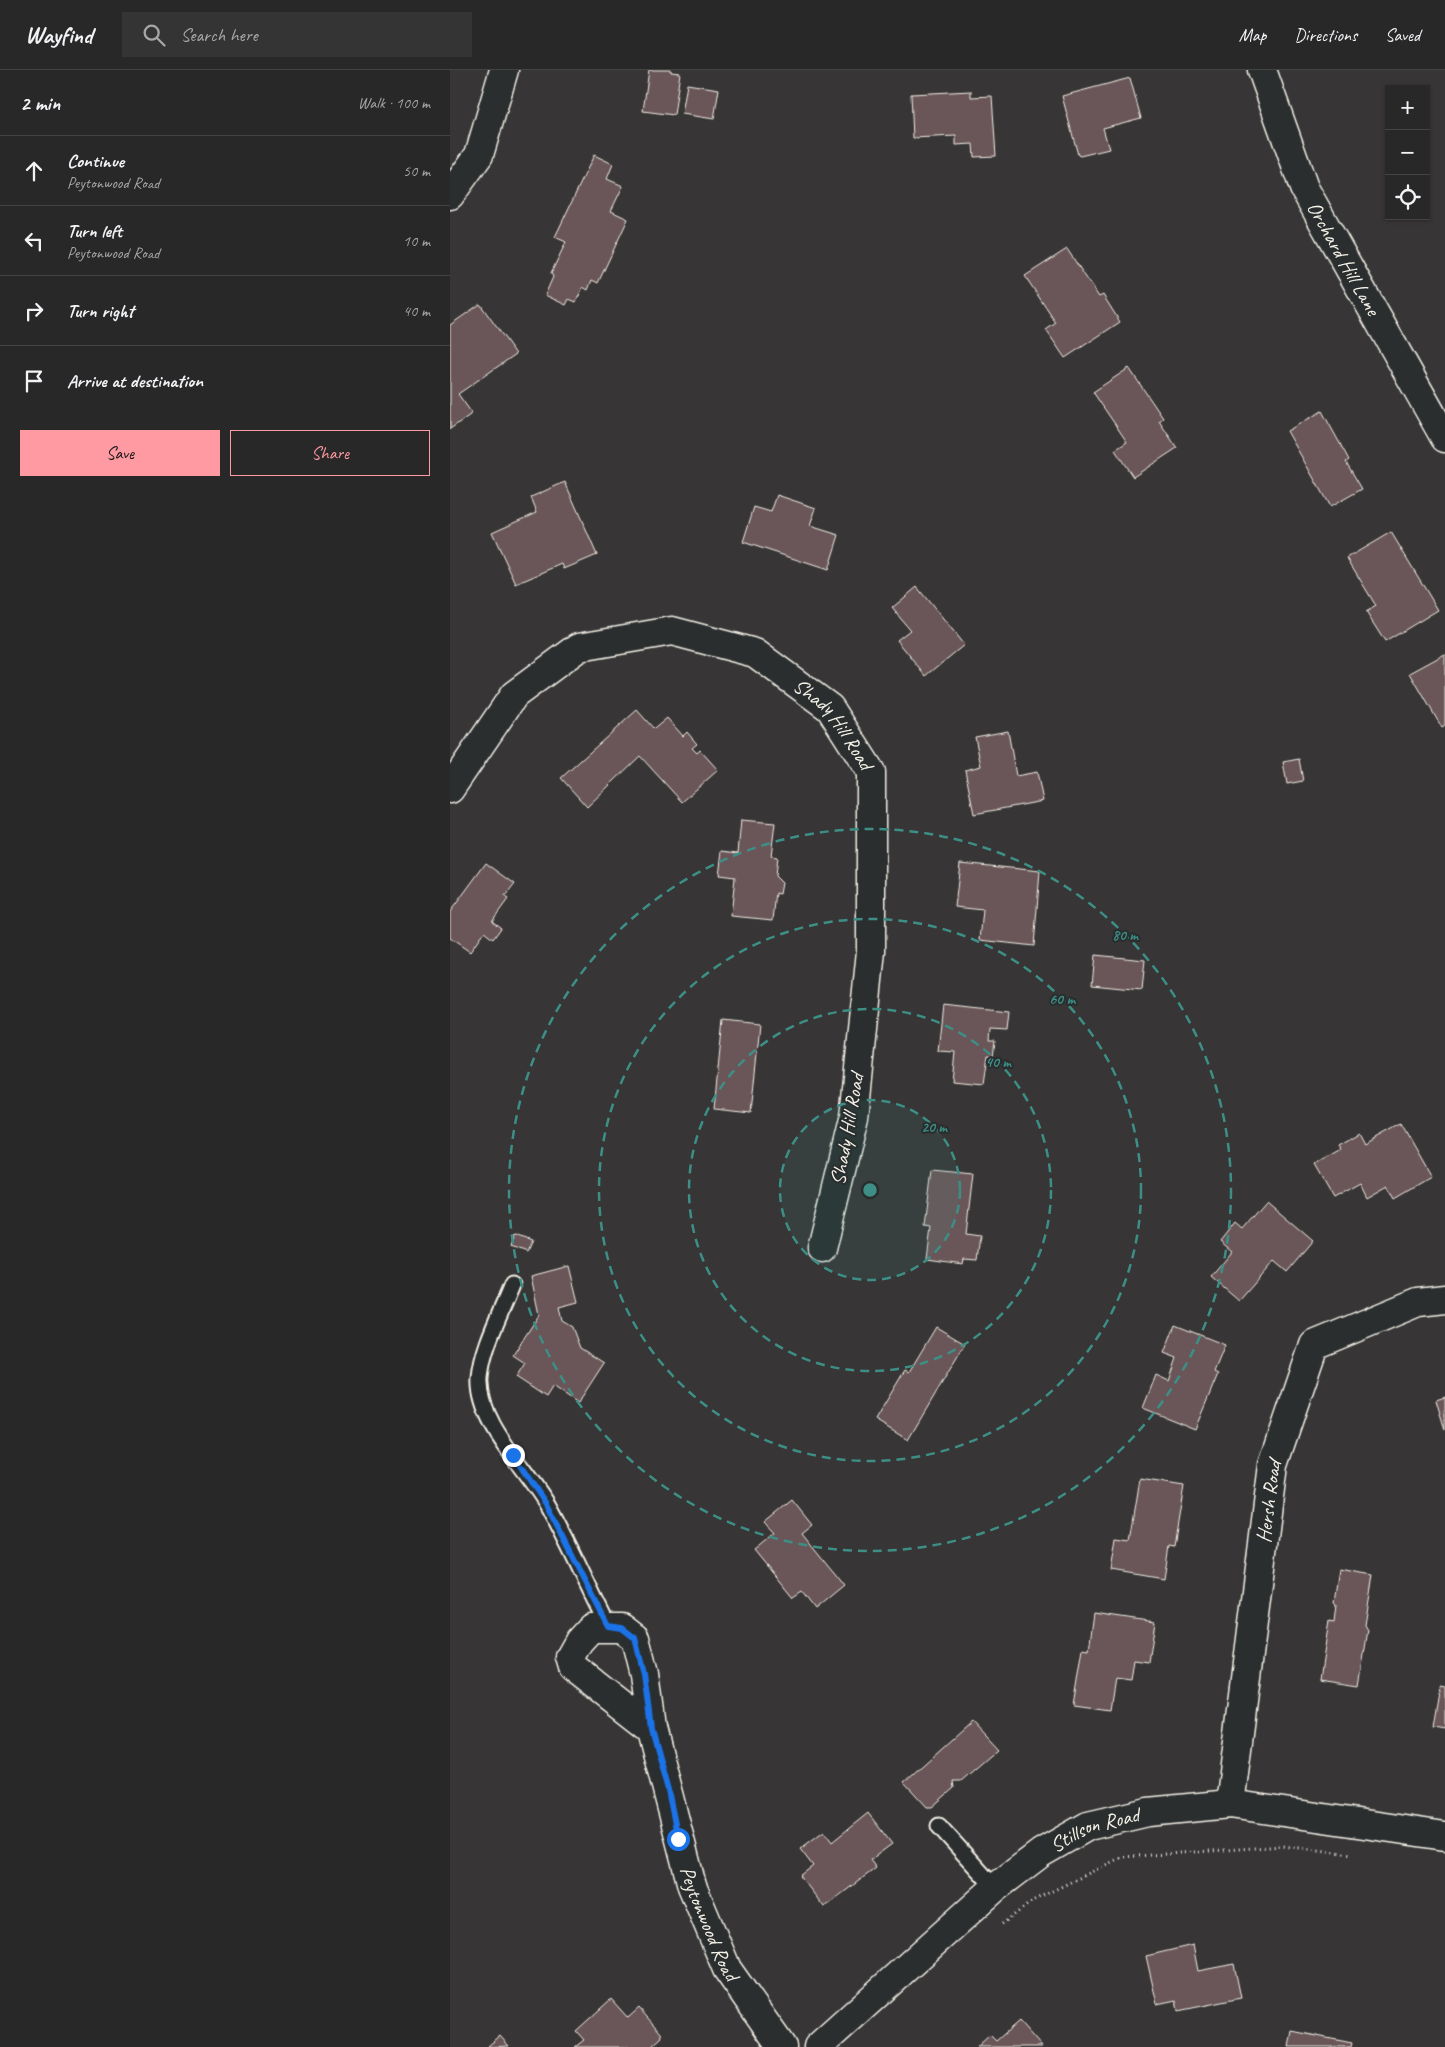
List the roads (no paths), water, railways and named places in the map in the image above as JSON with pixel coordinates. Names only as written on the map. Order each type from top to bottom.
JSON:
[{"type":"street","points":[[450,196],[479,155],[504,70]]},
{"type":"street","name":"Orchard Hill Lane","points":[[1262,70],[1304,188],[1445,438]]},
{"type":"street","name":"Shady Hill Road","points":[[450,789],[514,695],[579,647],[672,631],[755,653],[830,708],[871,772],[871,951],[854,1117],[822,1248]]},
{"type":"street","name":"Hersh Road","points":[[1230,1804],[1273,1465],[1314,1345],[1418,1302],[1445,1299]]},
{"type":"street","points":[[608,1626],[591,1628],[579,1641],[570,1657],[573,1667],[651,1728]]},
{"type":"street","name":"Peytonwood Road","points":[[608,1626],[622,1628],[635,1638],[644,1674],[651,1728],[692,1886],[728,1969],[782,2047]]},
{"type":"street","name":"Stillson Road","points":[[818,2047],[996,1888],[1041,1853],[1088,1826],[1148,1812],[1230,1804],[1445,1836]]},
{"type":"lane","points":[[512,1285],[486,1350],[480,1378],[481,1396],[490,1423],[546,1504],[608,1626]]},
{"type":"lane","points":[[939,1826],[996,1888]]}]
